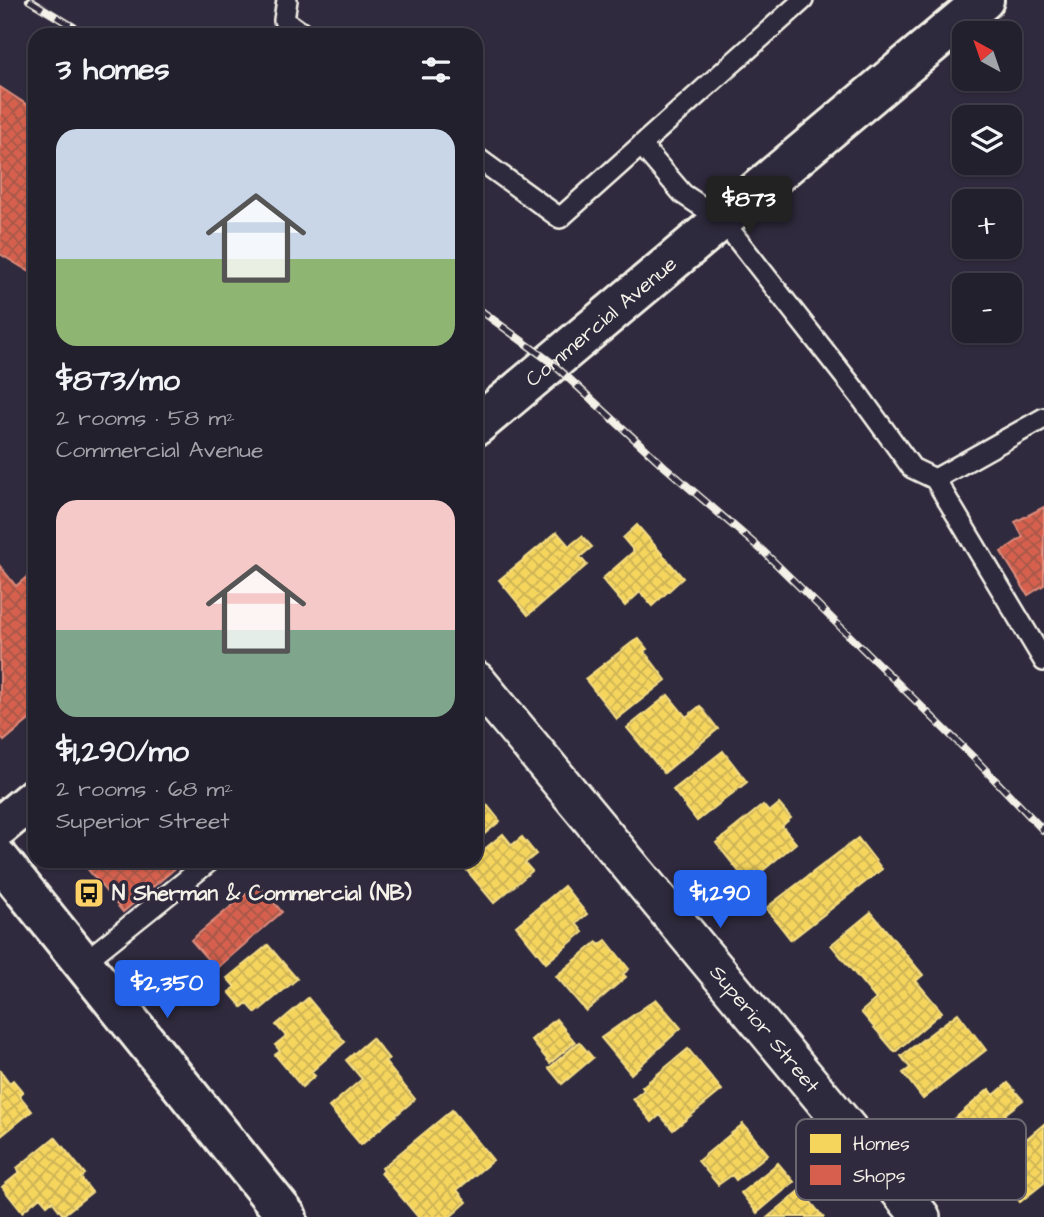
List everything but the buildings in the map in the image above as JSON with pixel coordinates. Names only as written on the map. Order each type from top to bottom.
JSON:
[{"type":"street","name":"Commercial Avenue","points":[[483,420],[984,0]]},
{"type":"street","name":"Superior Street","points":[[483,688],[840,1119]]},
{"type":"street","points":[[0,827],[28,803]]},
{"type":"street","points":[[0,860],[288,1217]]},
{"type":"street","name":"Superior Street","points":[[907,1200],[921,1217]]},
{"type":"lane","points":[[287,0],[284,20],[295,28]]},
{"type":"lane","points":[[483,162],[560,218],[803,0]]},
{"type":"lane","points":[[641,145],[683,194],[722,220],[859,395],[912,468],[935,479],[1044,661]]},
{"type":"lane","points":[[935,479],[1044,418]]},
{"type":"lane","points":[[83,963],[201,868]]},
{"type":"railway","points":[[29,0],[75,28]]},
{"type":"railway","points":[[483,312],[552,363],[664,466],[764,552],[975,759],[1044,831]]},
{"type":"place","name":"N Sherman & Commercial (NB)","points":[[89,893]]}]
